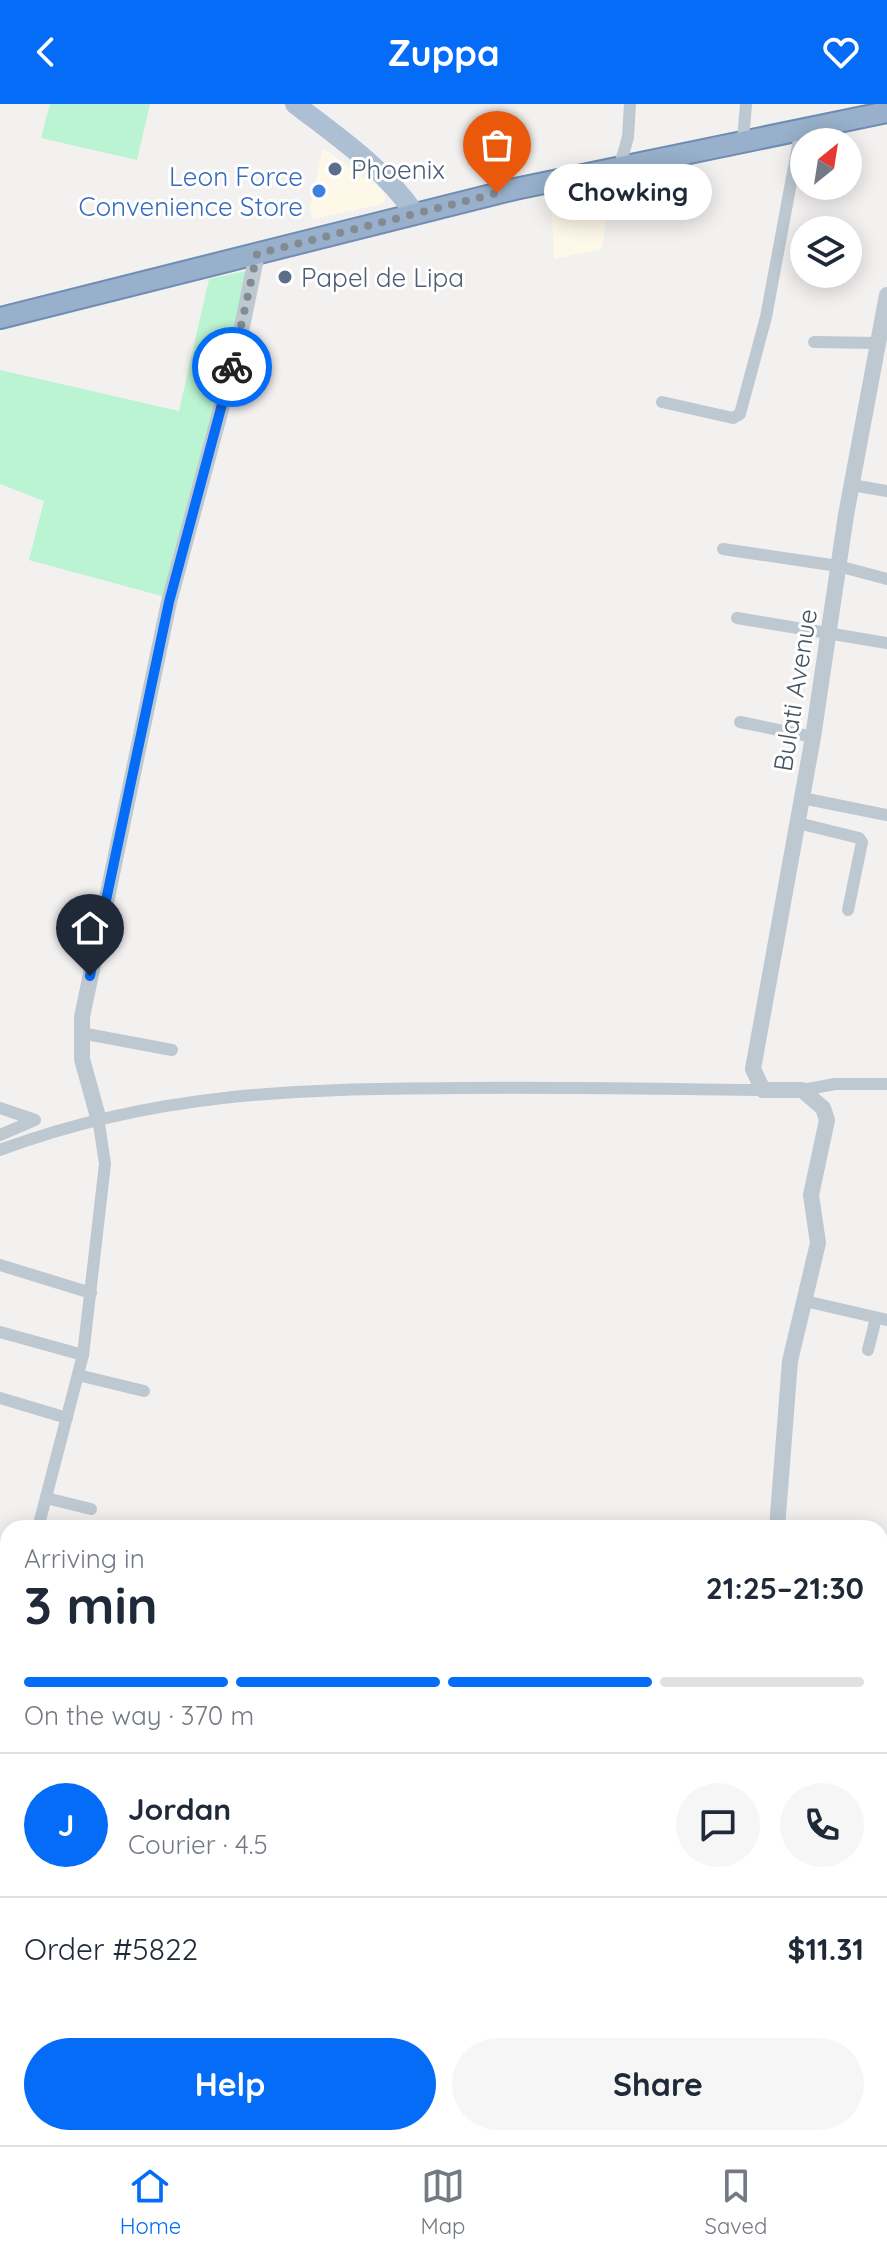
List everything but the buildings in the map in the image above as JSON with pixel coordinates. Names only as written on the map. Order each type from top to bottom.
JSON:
[{"type":"highway","points":[[806,128],[887,112]]},
{"type":"highway","points":[[0,318],[620,165],[790,131]]},
{"type":"main road","points":[[295,104],[346,143],[394,186],[415,214]]},
{"type":"street","points":[[620,165],[628,137],[630,104]]},
{"type":"street","points":[[743,140],[746,104]]},
{"type":"street","points":[[662,402],[733,418],[740,414],[766,317],[790,188]]},
{"type":"street","points":[[40,1520],[83,1355],[105,1164],[98,1117],[82,1059],[82,1017],[169,602],[234,360],[257,254]]},
{"type":"street","name":"Bulati Avenue","points":[[763,1090],[753,1069],[813,737],[876,343],[887,295]]},
{"type":"street","points":[[814,342],[876,343]]},
{"type":"street","points":[[852,485],[887,491]]},
{"type":"street","points":[[723,549],[838,566],[887,579]]},
{"type":"street","points":[[737,618],[887,643]]},
{"type":"street","points":[[740,722],[813,737]]},
{"type":"street","points":[[802,798],[887,815]]},
{"type":"street","points":[[798,823],[859,838],[862,842],[848,910]]},
{"type":"street","points":[[81,1033],[172,1050]]},
{"type":"street","points":[[0,1150],[98,1117],[285,1090],[802,1090],[835,1084],[887,1084]]},
{"type":"street","points":[[778,1520],[790,1361],[818,1243],[811,1195],[827,1120],[823,1108],[802,1090]]},
{"type":"street","points":[[0,1108],[35,1120],[0,1135]]},
{"type":"street","points":[[0,1265],[91,1293]]},
{"type":"street","points":[[805,1301],[881,1319],[868,1350]]},
{"type":"street","points":[[0,1332],[83,1355]]},
{"type":"street","points":[[78,1375],[144,1391]]},
{"type":"street","points":[[0,1398],[67,1418]]},
{"type":"street","points":[[46,1498],[91,1509]]},
{"type":"shaded area","name":"Phoenix","points":[[323,148],[381,189],[386,198],[382,204],[312,219],[310,207]]},
{"type":"shaded area","points":[[610,185],[602,249],[554,259],[551,196]]},
{"type":"green space","points":[[50,104],[150,104],[137,160],[41,138]]},
{"type":"green space","points":[[250,270],[169,598],[29,560],[44,501],[0,484],[0,370],[179,411],[209,279]]},
{"type":"way so far","points":[[232,367],[257,254],[497,193]]},
{"type":"place","name":"Phoenix","points":[[335,169]]},
{"type":"place","name":"Leon Force Convenience Store","points":[[319,191]]},
{"type":"place","name":"Chowking","points":[[497,193]]},
{"type":"place","name":"Papel de Lipa","points":[[285,277]]},
{"type":"route","points":[[90,976],[169,602],[232,367]]}]
